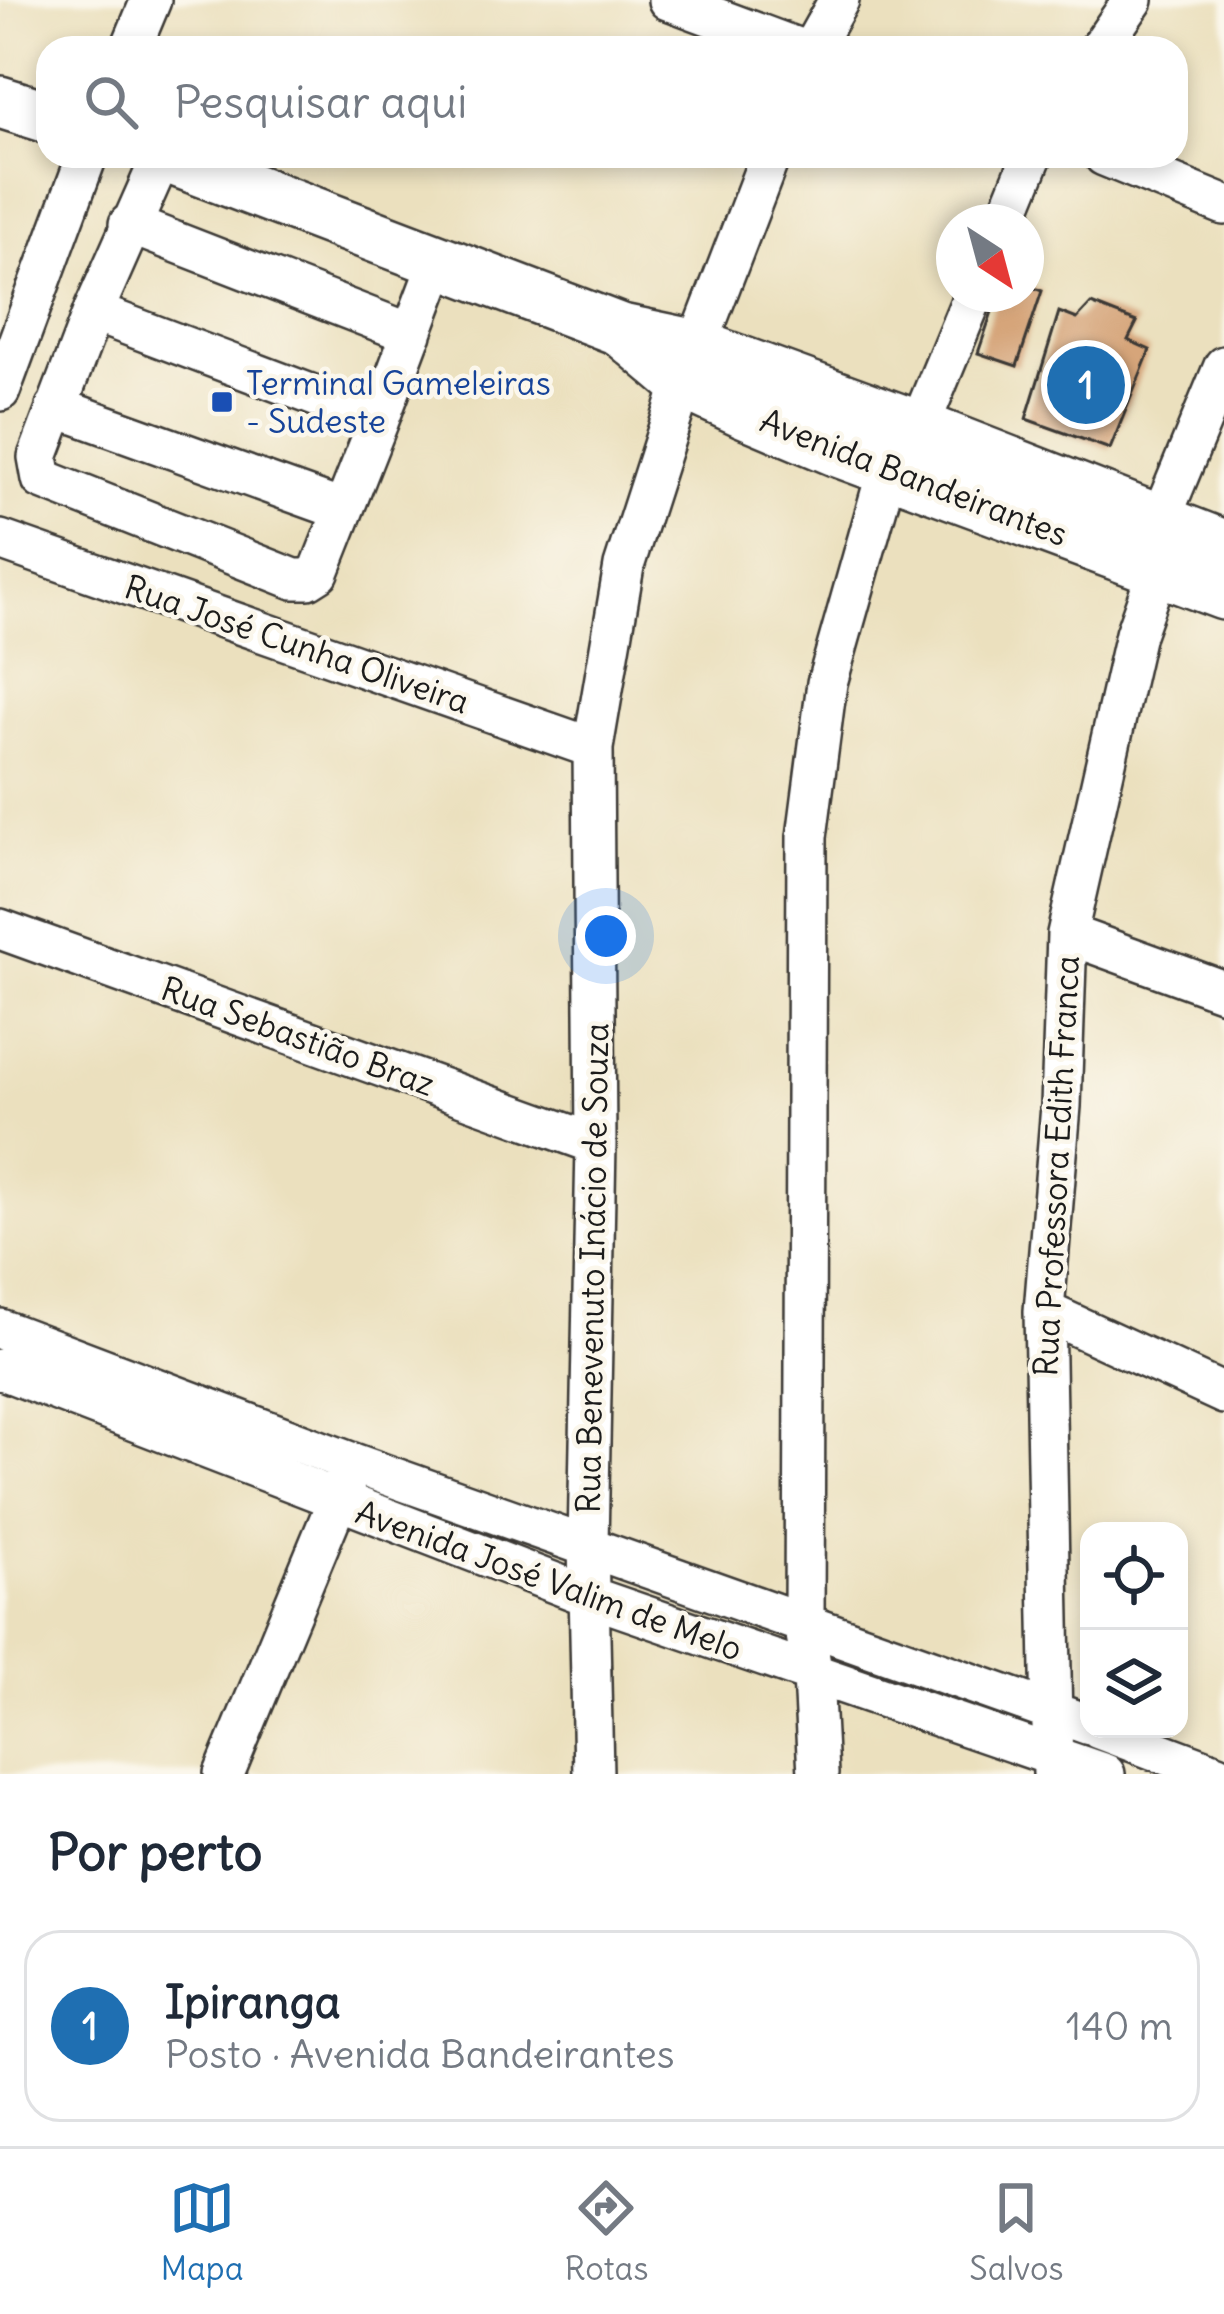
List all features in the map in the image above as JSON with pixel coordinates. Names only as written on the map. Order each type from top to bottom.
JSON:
[{"type":"main road","points":[[0,102],[36,114]]},
{"type":"main road","name":"Avenida Bandeirantes","points":[[194,168],[621,330],[690,364],[819,443],[888,468],[1158,546],[1224,546]]},
{"type":"main road","name":"Avenida Bandeirantes","points":[[690,364],[919,427],[1158,546],[1224,594]]},
{"type":"street","points":[[136,36],[151,0]]},
{"type":"street","points":[[668,0],[765,36]]},
{"type":"street","points":[[819,36],[839,0]]},
{"type":"street","points":[[1108,36],[1133,0]]},
{"type":"street","points":[[0,391],[83,168]]},
{"type":"street","points":[[157,168],[93,312],[37,466],[50,485],[294,579],[308,579],[319,572],[438,263]]},
{"type":"street","name":"Rua Benevenuto Inácio de Souza","points":[[591,1597],[596,1144],[593,748],[624,566],[690,364],[765,168]]},
{"type":"street","points":[[1013,204],[1028,168]]},
{"type":"street","points":[[1133,168],[1224,205]]},
{"type":"street","points":[[129,224],[412,334]]},
{"type":"street","points":[[93,312],[379,420]]},
{"type":"street","points":[[919,427],[967,312]]},
{"type":"street","name":"Rua Professora Edith Franca","points":[[1053,1764],[1044,1311],[1061,1106],[1067,934],[1158,546],[1224,366]]},
{"type":"street","points":[[56,406],[342,510]]},
{"type":"street","points":[[818,1774],[813,1676],[803,1623],[807,837],[827,683],[888,468]]},
{"type":"street","name":"Rua José Cunha Oliveira","points":[[0,540],[593,748]]},
{"type":"street","name":"Rua Sebastião Braz","points":[[0,929],[596,1144]]},
{"type":"street","points":[[1067,934],[1224,992]]},
{"type":"street","points":[[1044,1311],[1224,1394]]},
{"type":"street","name":"Avenida José Valim de Melo","points":[[0,1329],[353,1463],[1080,1722]]},
{"type":"street","name":"Avenida José Valim de Melo","points":[[0,1369],[591,1597],[1053,1764],[1105,1774]]},
{"type":"street","points":[[224,1774],[353,1463]]},
{"type":"street","points":[[591,1597],[593,1774]]},
{"type":"street","points":[[1123,1738],[1218,1774]]},
{"type":"building","points":[[1091,304],[1137,322],[1128,340],[1150,350],[1110,449],[1026,419],[1059,312],[1077,319]]},
{"type":"building","points":[[992,312],[1035,312],[1017,366],[978,353]]},
{"type":"place","name":"Ipiranga","points":[[1086,385]]},
{"type":"place","name":"Terminal Gameleiras - Sudeste","points":[[222,402]]}]
